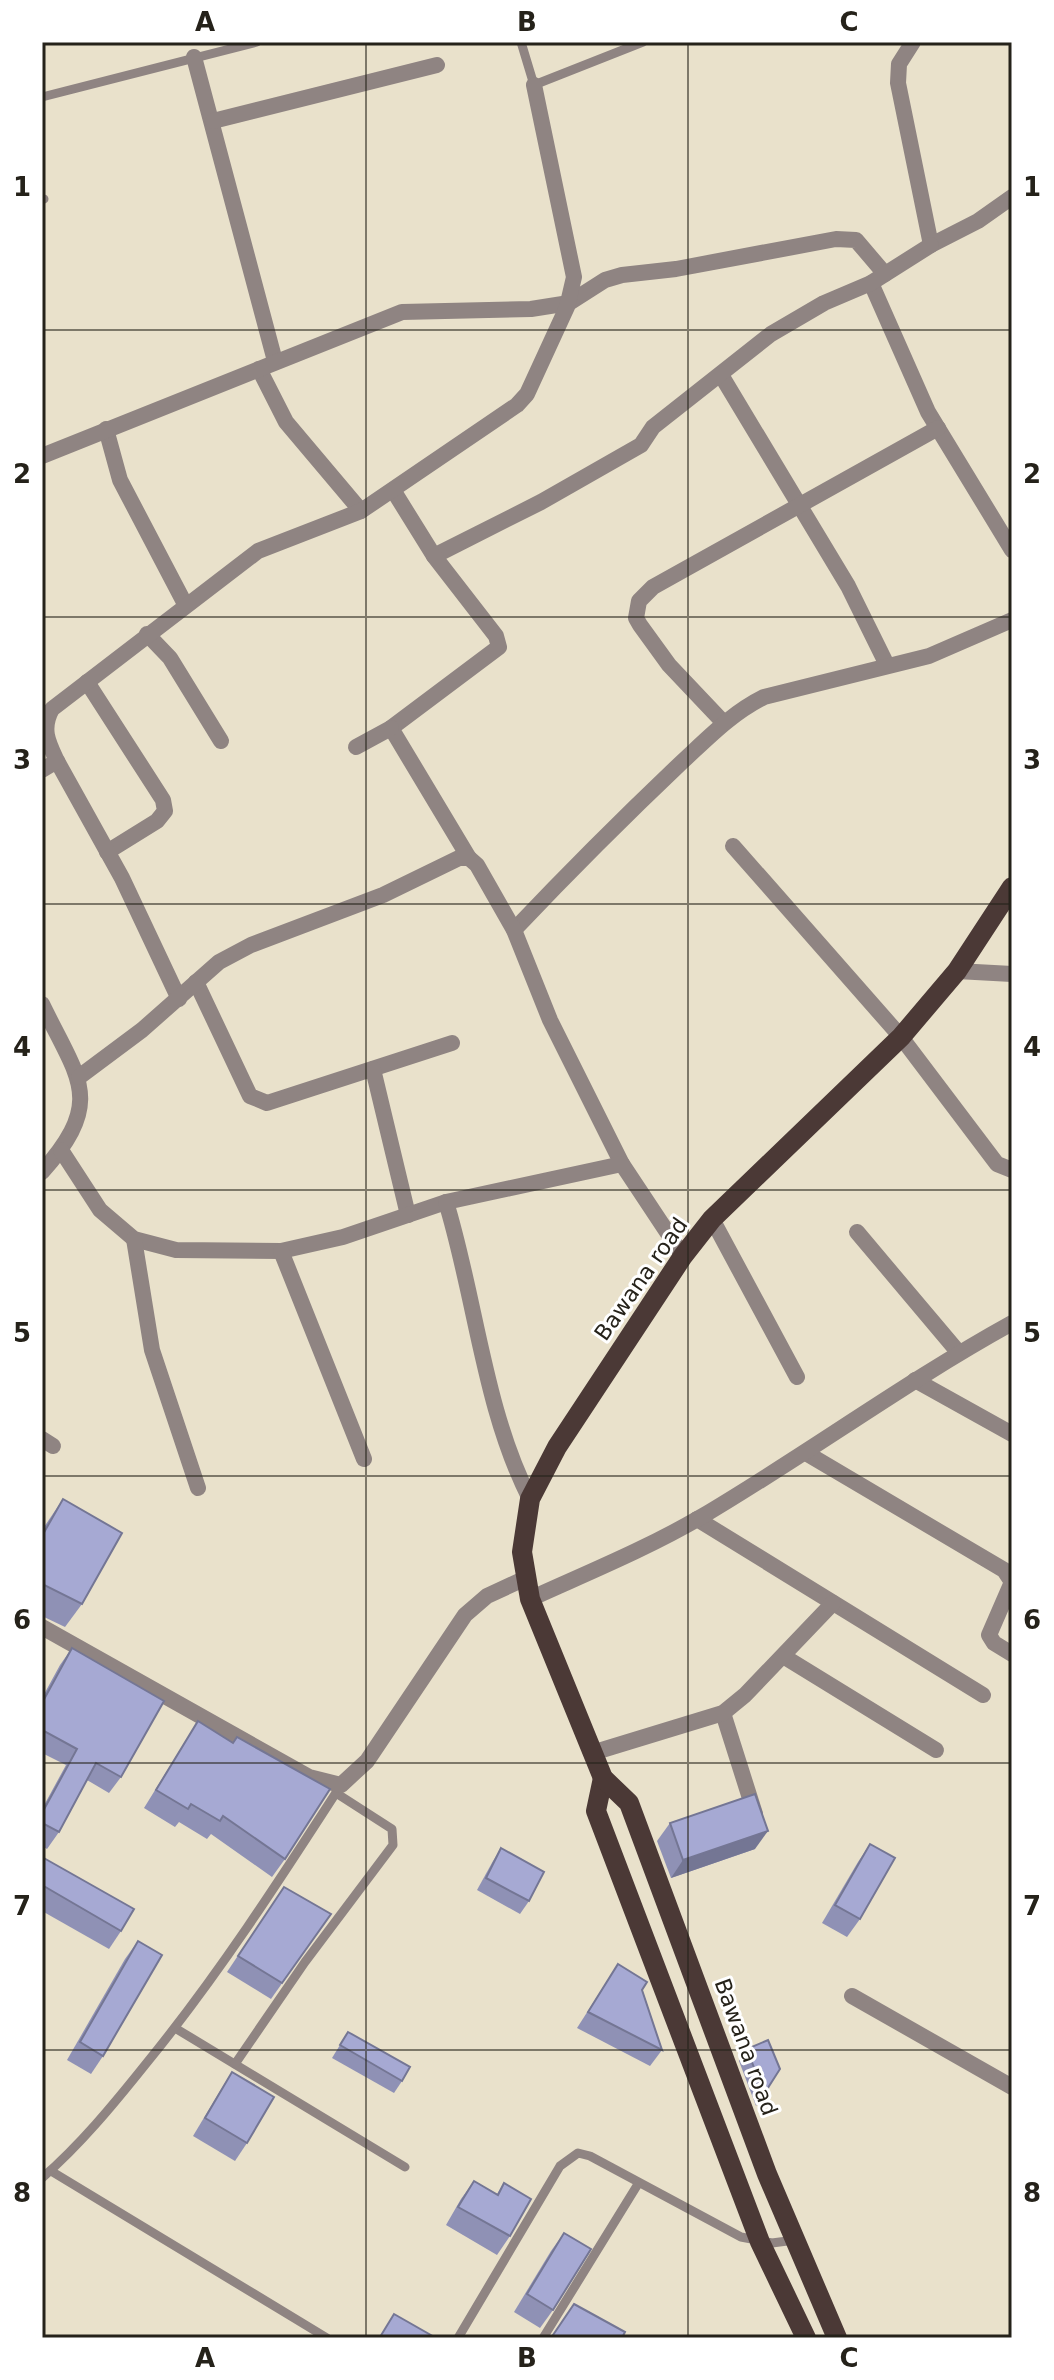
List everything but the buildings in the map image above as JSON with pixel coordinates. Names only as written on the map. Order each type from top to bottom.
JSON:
[{"type":"main road","name":"Bawana road","points":[[837,2338],[795,2240],[629,1803],[603,1778],[530,1599],[522,1552],[530,1499],[557,1447],[683,1256],[712,1219],[901,1037],[957,971],[1012,887]]},
{"type":"main road","points":[[603,1778],[596,1811],[760,2242],[806,2338]]},
{"type":"main road","points":[[696,2074],[728,2065]]},
{"type":"street","points":[[913,42],[899,64],[898,83],[931,245]]},
{"type":"street","points":[[194,57],[275,361]]},
{"type":"street","points":[[213,121],[437,65]]},
{"type":"street","points":[[179,999],[107,852],[49,766],[45,722],[52,709],[258,551],[361,511],[517,405],[527,394],[569,303],[574,277],[534,85]]},
{"type":"street","points":[[434,556],[541,502],[641,445],[653,427],[771,334],[824,303],[878,278],[931,245],[978,221],[1012,197]]},
{"type":"street","points":[[42,456],[402,312],[500,307],[531,309],[569,303],[605,280],[622,275],[676,269],[836,239],[856,240],[878,278],[938,428],[1012,550]]},
{"type":"street","points":[[259,369],[286,422],[361,511]]},
{"type":"street","points":[[721,375],[848,586],[887,665]]},
{"type":"street","points":[[723,722],[669,665],[636,618],[636,607],[653,587],[938,428]]},
{"type":"street","points":[[106,429],[131,503],[185,604]]},
{"type":"street","points":[[356,747],[391,728],[499,647],[496,636],[434,556],[393,490]]},
{"type":"street","points":[[514,930],[635,804],[723,722],[764,697],[958,646],[1012,620]]},
{"type":"street","points":[[147,634],[176,666],[203,716],[221,741]]},
{"type":"street","points":[[87,682],[163,800],[165,811],[157,821],[107,852]]},
{"type":"street","points":[[391,728],[514,930],[563,1048],[622,1164],[683,1256]]},
{"type":"street","points":[[733,846],[901,1037],[997,1164],[1012,1170]]},
{"type":"street","points":[[79,1077],[179,999],[219,962],[251,945],[383,895],[459,858],[469,858]]},
{"type":"street","points":[[957,971],[1012,974]]},
{"type":"street","points":[[196,982],[250,1096],[257,1101],[267,1103],[452,1043]]},
{"type":"street","points":[[42,1004],[79,1077],[80,1103],[74,1129],[42,1172]]},
{"type":"street","points":[[373,1069],[408,1215]]},
{"type":"street","points":[[61,1150],[100,1210],[134,1239],[176,1250],[281,1251],[343,1237],[446,1202],[622,1164]]},
{"type":"street","points":[[446,1202],[465,1261],[500,1427],[530,1499]]},
{"type":"street","points":[[712,1219],[797,1377]]},
{"type":"street","points":[[857,1232],[959,1353]]},
{"type":"street","points":[[134,1239],[152,1350],[198,1488]]},
{"type":"street","points":[[281,1251],[364,1459]]},
{"type":"street","points":[[530,1599],[697,1519],[806,1453],[915,1380],[1012,1323]]},
{"type":"street","points":[[915,1380],[1012,1434]]},
{"type":"street","points":[[806,1453],[1004,1570],[1012,1582],[989,1635],[994,1643],[1012,1654]]},
{"type":"street","points":[[697,1519],[983,1695]]},
{"type":"street","points":[[42,1627],[309,1777],[338,1789],[367,1761],[465,1615],[487,1596],[526,1578]]},
{"type":"street","points":[[592,1753],[723,1713],[745,1695],[833,1603]]},
{"type":"street","points":[[783,1656],[936,1750]]},
{"type":"street","points":[[723,1713],[759,1827]]},
{"type":"street","points":[[852,1996],[1012,2087]]},
{"type":"lane","points":[[42,97],[257,42]]},
{"type":"lane","points":[[521,42],[534,85],[643,42]]},
{"type":"lane","points":[[42,2178],[114,2104],[175,2028],[279,1881],[338,1789],[392,1829],[393,1845],[305,1962],[235,2064]]},
{"type":"lane","points":[[175,2028],[405,2167]]},
{"type":"lane","points":[[458,2338],[560,2166],[568,2157],[578,2153],[590,2156],[741,2237],[760,2242],[795,2240]]},
{"type":"lane","points":[[51,2171],[327,2338]]},
{"type":"lane","points":[[543,2338],[638,2184]]}]
